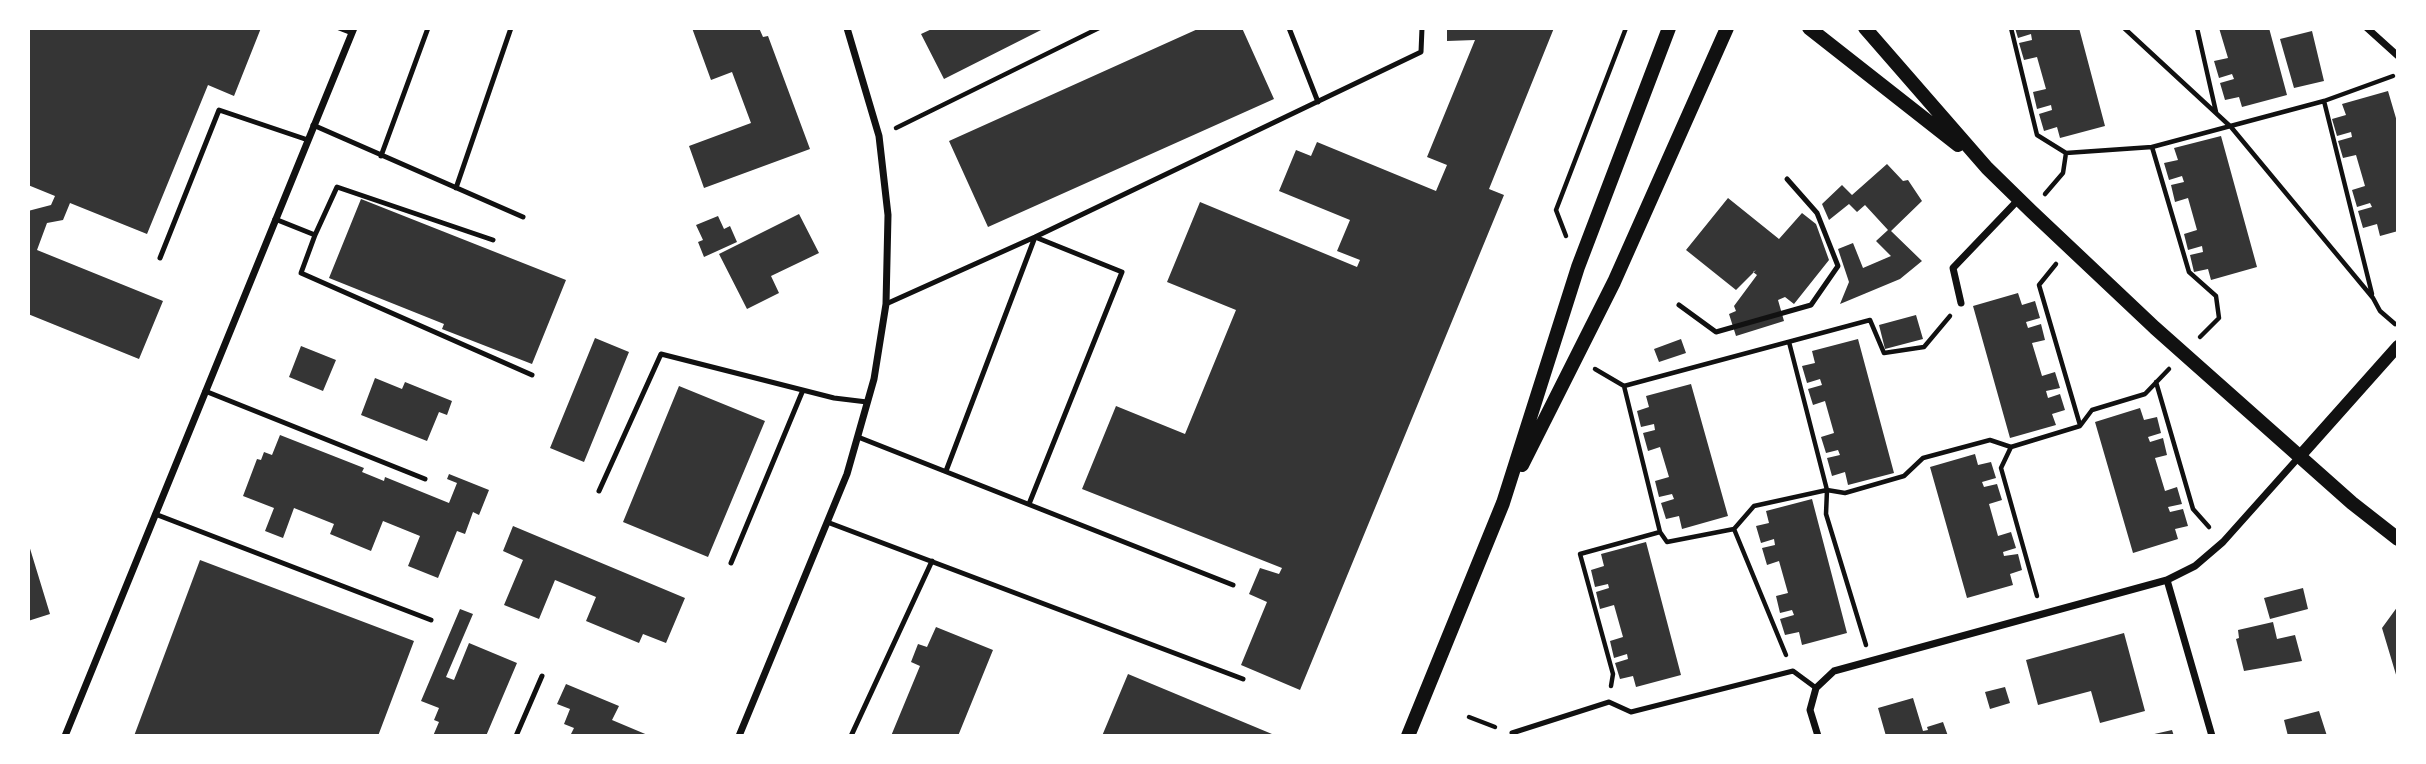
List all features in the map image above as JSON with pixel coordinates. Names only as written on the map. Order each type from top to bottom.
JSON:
[{"type":"main road","points":[[1503,503],[1578,267],[1668,28]]},
{"type":"main road","points":[[1408,736],[1503,503],[1614,282],[1727,28]]},
{"type":"main road","points":[[1809,28],[1987,168]]},
{"type":"main road","points":[[1865,28],[1987,168],[2031,211],[2155,328],[2352,503],[2398,539]]},
{"type":"street","points":[[2367,28],[2398,56]]},
{"type":"street","points":[[65,736],[353,30]]},
{"type":"street","points":[[739,736],[847,474],[867,402],[886,303],[888,215],[879,136],[848,30]]},
{"type":"street","points":[[1961,303],[1953,268],[2019,199]]},
{"type":"street","points":[[1818,736],[1810,710],[1815,688],[1834,671],[2167,580],[2195,566],[2223,542],[2398,346]]},
{"type":"street","points":[[2167,580],[2212,736]]},
{"type":"lane","points":[[339,28],[353,30]]},
{"type":"lane","points":[[382,156],[428,28]]},
{"type":"lane","points":[[456,188],[511,28]]},
{"type":"lane","points":[[848,30],[858,28]]},
{"type":"lane","points":[[1289,28],[1318,102]]},
{"type":"lane","points":[[886,303],[1035,237],[1421,52],[1422,28]]},
{"type":"lane","points":[[160,258],[219,110],[308,140]]},
{"type":"lane","points":[[313,125],[523,218]]},
{"type":"lane","points":[[1679,305],[1716,332],[1811,305],[1838,266],[1817,213],[1787,179]]},
{"type":"lane","points":[[493,240],[337,187],[301,273],[532,375]]},
{"type":"lane","points":[[275,219],[315,235]]},
{"type":"lane","points":[[946,471],[1035,237]]},
{"type":"lane","points":[[1029,504],[1122,272],[1035,237]]},
{"type":"lane","points":[[599,491],[661,354],[803,390],[867,402]]},
{"type":"lane","points":[[731,564],[803,390]]},
{"type":"lane","points":[[205,391],[425,479]]},
{"type":"lane","points":[[858,437],[1233,585]]},
{"type":"lane","points":[[155,514],[431,620]]},
{"type":"lane","points":[[827,522],[1243,679]]},
{"type":"lane","points":[[851,736],[932,561]]},
{"type":"lane","points":[[1512,733],[1609,702],[1631,712],[1793,671],[1815,688]]},
{"type":"lane","points":[[516,736],[542,676]]},
{"type":"path","points":[[879,136],[1099,28]]},
{"type":"path","points":[[1578,267],[1556,210],[1626,28]]},
{"type":"path","points":[[2011,28],[2036,135],[2066,153],[2152,147],[2324,101],[2398,74]]},
{"type":"path","points":[[2124,28],[2231,127],[2373,298],[2380,311],[2398,327]]},
{"type":"path","points":[[2197,28],[2216,114]]},
{"type":"path","points":[[2324,101],[2373,298]]},
{"type":"path","points":[[2152,147],[2189,272],[2216,296],[2219,318],[2192,346]]},
{"type":"path","points":[[2031,211],[2063,173],[2066,153]]},
{"type":"path","points":[[2069,247],[2039,285],[2080,426]]},
{"type":"path","points":[[1576,357],[1625,386],[1870,320],[1884,353],[1924,347],[1961,303]]},
{"type":"path","points":[[1789,342],[1827,490],[1826,514],[1870,659]]},
{"type":"path","points":[[1625,386],[1660,532],[1667,542],[1734,529],[1754,506],[1827,490],[1845,494],[1904,476],[1923,458],[1990,440],[2011,447],[2080,426],[2092,410],[2145,394],[2178,361]]},
{"type":"path","points":[[2156,382],[2193,509],[2223,542]]},
{"type":"path","points":[[2011,447],[2001,468],[2042,615]]},
{"type":"path","points":[[1734,529],[1793,671]]},
{"type":"path","points":[[1609,702],[1613,674],[1580,554],[1660,532]]},
{"type":"path","points":[[1469,717],[1512,733]]},
{"type":"building","points":[[28,28],[261,28],[234,96],[208,85],[147,234],[70,203],[63,220],[47,223],[37,250],[163,301],[139,359],[28,314],[28,211],[51,205],[55,196],[28,185]]},
{"type":"building","points":[[692,28],[759,28],[763,37],[768,36],[810,149],[704,188],[689,146],[751,123],[732,72],[711,80]]},
{"type":"building","points":[[934,28],[1045,28],[944,79],[921,34]]},
{"type":"building","points":[[1200,28],[1242,28],[1274,99],[988,227],[949,141]]},
{"type":"building","points":[[1447,28],[1554,28],[1489,189],[1504,195],[1300,690],[1241,665],[1267,602],[1249,594],[1260,568],[1279,574],[1282,568],[1082,489],[1116,406],[1185,434],[1236,310],[1167,282],[1200,202],[1357,267],[1360,260],[1337,251],[1350,220],[1279,191],[1296,150],[1311,156],[1317,142],[1436,191],[1447,165],[1427,157],[1475,40],[1447,41]]},
{"type":"building","points":[[2015,28],[2079,28],[2105,126],[2060,138],[2057,127],[2044,131],[2039,114],[2052,110],[2051,105],[2037,109],[2033,92],[2046,89],[2037,57],[2024,60],[2019,43],[2032,40],[2031,34],[2018,38]]},
{"type":"building","points":[[2219,28],[2269,28],[2287,95],[2242,107],[2239,97],[2225,100],[2220,83],[2234,79],[2232,74],[2219,78],[2214,61],[2228,58]]},
{"type":"building","points":[[2312,31],[2324,81],[2294,88],[2280,39]]},
{"type":"building","points":[[2388,91],[2398,125],[2398,231],[2380,236],[2377,224],[2363,228],[2358,211],[2372,207],[2370,203],[2357,207],[2352,190],[2365,186],[2356,155],[2343,158],[2338,141],[2352,137],[2351,132],[2337,136],[2332,119],[2346,115],[2342,104]]},
{"type":"building","points":[[2221,136],[2257,267],[2211,280],[2208,269],[2194,272],[2190,255],[2203,252],[2202,246],[2188,250],[2184,234],[2197,230],[2188,198],[2175,202],[2171,185],[2184,182],[2182,176],[2169,180],[2164,163],[2178,160],[2174,148]]},
{"type":"building","points":[[1887,164],[1903,181],[1908,180],[1922,201],[1891,231],[1922,261],[1900,279],[1840,304],[1849,282],[1838,249],[1853,243],[1863,268],[1891,256],[1876,241],[1888,230],[1865,205],[1857,212],[1849,204],[1829,220],[1822,204],[1842,185],[1852,195]]},
{"type":"building","points":[[1728,198],[1779,239],[1802,213],[1816,224],[1829,260],[1794,304],[1785,297],[1778,300],[1784,321],[1736,336],[1729,314],[1736,311],[1734,306],[1757,275],[1754,272],[1736,290],[1686,250]]},
{"type":"building","points":[[361,199],[566,280],[532,364],[442,329],[444,324],[329,278]]},
{"type":"building","points":[[799,214],[819,253],[771,276],[779,293],[747,309],[719,254]]},
{"type":"building","points":[[718,216],[724,229],[730,226],[737,242],[704,257],[698,242],[703,240],[696,225]]},
{"type":"building","points":[[2018,293],[2022,305],[2035,301],[2040,318],[2026,322],[2028,328],[2041,324],[2045,340],[2032,343],[2042,376],[2055,372],[2060,388],[2046,391],[2048,398],[2060,394],[2065,410],[2052,414],[2056,425],[2010,438],[1973,306]]},
{"type":"building","points":[[1916,315],[1923,339],[1885,349],[1879,325]]},
{"type":"building","points":[[595,338],[629,352],[584,462],[550,448]]},
{"type":"building","points":[[1681,339],[1686,353],[1659,362],[1654,349]]},
{"type":"building","points":[[1858,339],[1894,473],[1848,485],[1845,472],[1832,476],[1827,458],[1840,455],[1838,450],[1826,453],[1821,437],[1834,433],[1825,401],[1813,405],[1808,389],[1822,385],[1820,379],[1807,383],[1802,366],[1815,363],[1812,351]]},
{"type":"building","points":[[301,346],[336,360],[323,391],[289,377]]},
{"type":"building","points":[[375,378],[402,389],[405,382],[452,401],[447,415],[439,412],[427,441],[361,415]]},
{"type":"building","points":[[1691,384],[1728,516],[1682,529],[1679,516],[1666,519],[1661,503],[1674,499],[1672,494],[1659,497],[1655,481],[1669,477],[1660,447],[1648,451],[1643,433],[1655,430],[1654,424],[1641,427],[1637,411],[1649,407],[1646,396]]},
{"type":"building","points":[[679,386],[765,421],[708,557],[623,522]]},
{"type":"building","points":[[2140,408],[2144,420],[2157,417],[2161,433],[2148,437],[2150,442],[2163,438],[2167,455],[2155,458],[2165,491],[2177,487],[2182,504],[2168,507],[2170,512],[2183,509],[2188,526],[2175,529],[2178,539],[2133,553],[2095,422]]},
{"type":"building","points":[[280,435],[364,468],[362,472],[384,481],[385,477],[449,503],[457,483],[447,479],[449,474],[489,490],[479,515],[473,512],[465,534],[457,531],[438,578],[408,566],[420,536],[383,521],[371,551],[330,534],[334,524],[294,508],[283,538],[265,531],[274,508],[243,496],[257,459],[261,460],[264,452],[272,455]]},
{"type":"building","points":[[1975,454],[1978,465],[1991,462],[1996,478],[1982,482],[1984,487],[1997,484],[2002,500],[1989,504],[1998,536],[2011,532],[2016,548],[2003,552],[2004,556],[2018,554],[2022,570],[2010,574],[2013,585],[1967,598],[1930,467]]},
{"type":"building","points":[[1812,499],[1847,633],[1802,645],[1799,632],[1785,635],[1780,619],[1794,615],[1792,610],[1780,613],[1776,596],[1788,593],[1779,561],[1767,565],[1762,548],[1775,545],[1774,539],[1761,543],[1756,526],[1769,523],[1766,511]]},
{"type":"building","points":[[513,526],[685,598],[666,643],[643,634],[639,643],[586,621],[596,597],[555,580],[539,619],[504,605],[523,560],[503,551]]},
{"type":"building","points":[[28,542],[50,614],[28,621]]},
{"type":"building","points":[[1646,542],[1681,675],[1636,687],[1633,676],[1620,679],[1615,663],[1628,659],[1627,654],[1614,658],[1610,641],[1623,637],[1614,605],[1600,609],[1596,592],[1609,588],[1608,584],[1595,587],[1591,570],[1604,566],[1601,554]]},
{"type":"building","points":[[200,560],[414,641],[378,736],[134,736]]},
{"type":"building","points":[[2303,588],[2308,609],[2270,619],[2264,598]]},
{"type":"building","points":[[2398,606],[2398,678],[2397,678],[2382,628]]},
{"type":"building","points":[[460,609],[473,614],[446,677],[454,680],[469,643],[517,663],[486,736],[433,736],[439,722],[434,720],[439,708],[421,701]]},
{"type":"building","points":[[2273,622],[2277,639],[2295,635],[2302,661],[2244,671],[2236,639],[2239,638],[2238,630]]},
{"type":"building","points":[[936,627],[993,650],[958,736],[891,736],[920,666],[911,662],[918,644],[927,647]]},
{"type":"building","points":[[2124,633],[2145,711],[2100,723],[2091,691],[2038,705],[2026,660]]},
{"type":"building","points":[[1128,674],[1272,734],[1102,736]]},
{"type":"building","points":[[566,684],[619,706],[612,720],[650,736],[570,736],[574,728],[564,724],[570,709],[557,704]]},
{"type":"building","points":[[2005,687],[2010,703],[1990,709],[1985,692]]},
{"type":"building","points":[[1913,698],[1923,731],[1943,722],[1948,736],[1886,736],[1878,708]]},
{"type":"building","points":[[2319,711],[2327,736],[2288,736],[2284,720]]},
{"type":"building","points":[[2172,730],[2174,736],[2150,736],[2150,735]]}]
